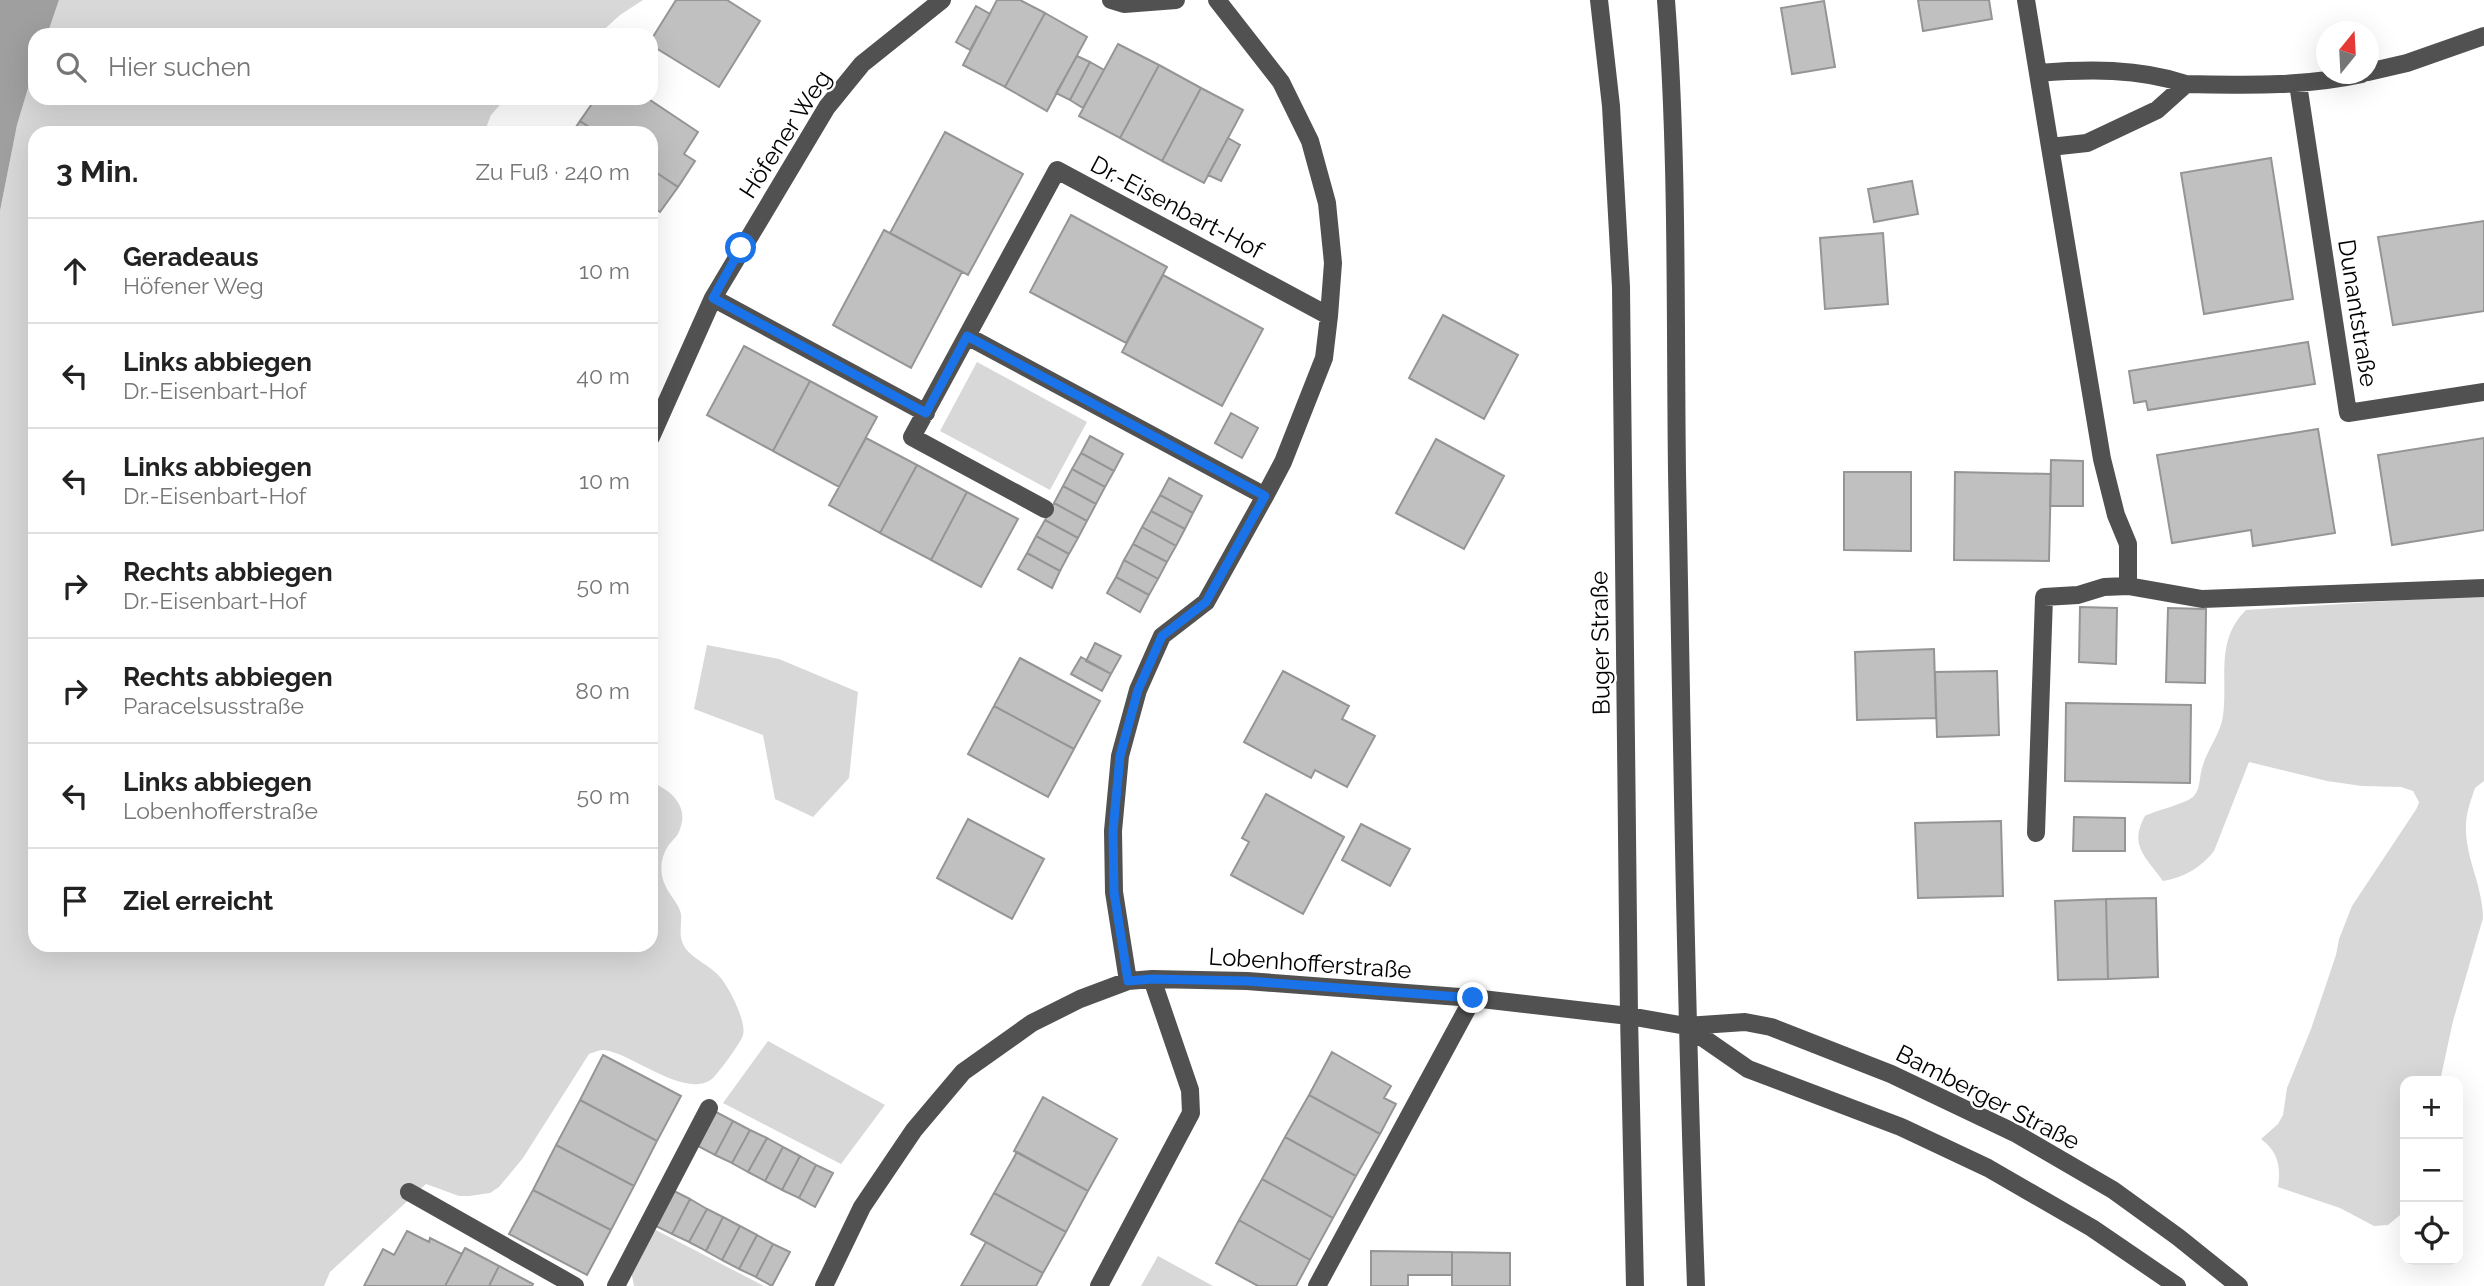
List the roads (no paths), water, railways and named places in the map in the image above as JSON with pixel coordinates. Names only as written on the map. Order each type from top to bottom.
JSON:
[{"type":"street","name":"Höfener Weg","points":[[658,421],[713,298],[827,107],[862,64],[942,0]]},
{"type":"street","points":[[1111,0],[1124,4],[1176,0]]},
{"type":"street","points":[[1128,981],[1114,892],[1113,831],[1120,756],[1138,690],[1162,636],[1206,602],[1283,462],[1324,358],[1329,316],[1333,263],[1327,203],[1310,141],[1281,82],[1217,0]]},
{"type":"street","name":"Buger Straße","points":[[1599,0],[1611,106],[1621,287],[1629,1016],[1635,1286]]},
{"type":"street","points":[[1666,0],[1673,186],[1686,1026],[1696,1286]]},
{"type":"street","points":[[2026,0],[2102,458],[2116,515],[2128,544],[2128,586]]},
{"type":"street","points":[[2379,69],[2407,63],[2484,36]]},
{"type":"street","points":[[2038,73],[2097,69],[2163,76],[2186,84],[2255,86],[2316,81]]},
{"type":"street","points":[[2050,147],[2087,144],[2157,110],[2186,84]]},
{"type":"street","name":"Dunantstraße","points":[[2298,84],[2348,413],[2484,392]]},
{"type":"street","name":"Dr.-Eisenbart-Hof","points":[[1045,509],[912,437],[1057,170],[1329,316]]},
{"type":"street","points":[[713,298],[926,413]]},
{"type":"street","points":[[967,336],[1265,496]]},
{"type":"street","points":[[2036,834],[2044,597],[2078,595],[2104,587],[2128,586],[2202,599],[2484,588]]},
{"type":"street","points":[[1099,1286],[1191,1113],[1190,1090],[1152,979]]},
{"type":"street","name":"Lobenhofferstraße","points":[[824,1286],[862,1207],[914,1130],[963,1072],[1032,1023],[1080,999],[1128,981],[1247,981],[1473,998],[1629,1016]]},
{"type":"street","points":[[1317,1286],[1473,998]]},
{"type":"street","name":"Bamberger Straße","points":[[1629,1016],[1686,1026],[1745,1022],[1771,1027],[1916,1085],[2015,1133],[2113,1191],[2178,1237],[2239,1286]]},
{"type":"street","name":"Bamberger Straße","points":[[1686,1026],[1748,1069],[1901,1127],[1988,1168],[2092,1228],[2177,1286]]},
{"type":"street","points":[[616,1286],[709,1108]]},
{"type":"street","points":[[409,1192],[575,1286]]}]
